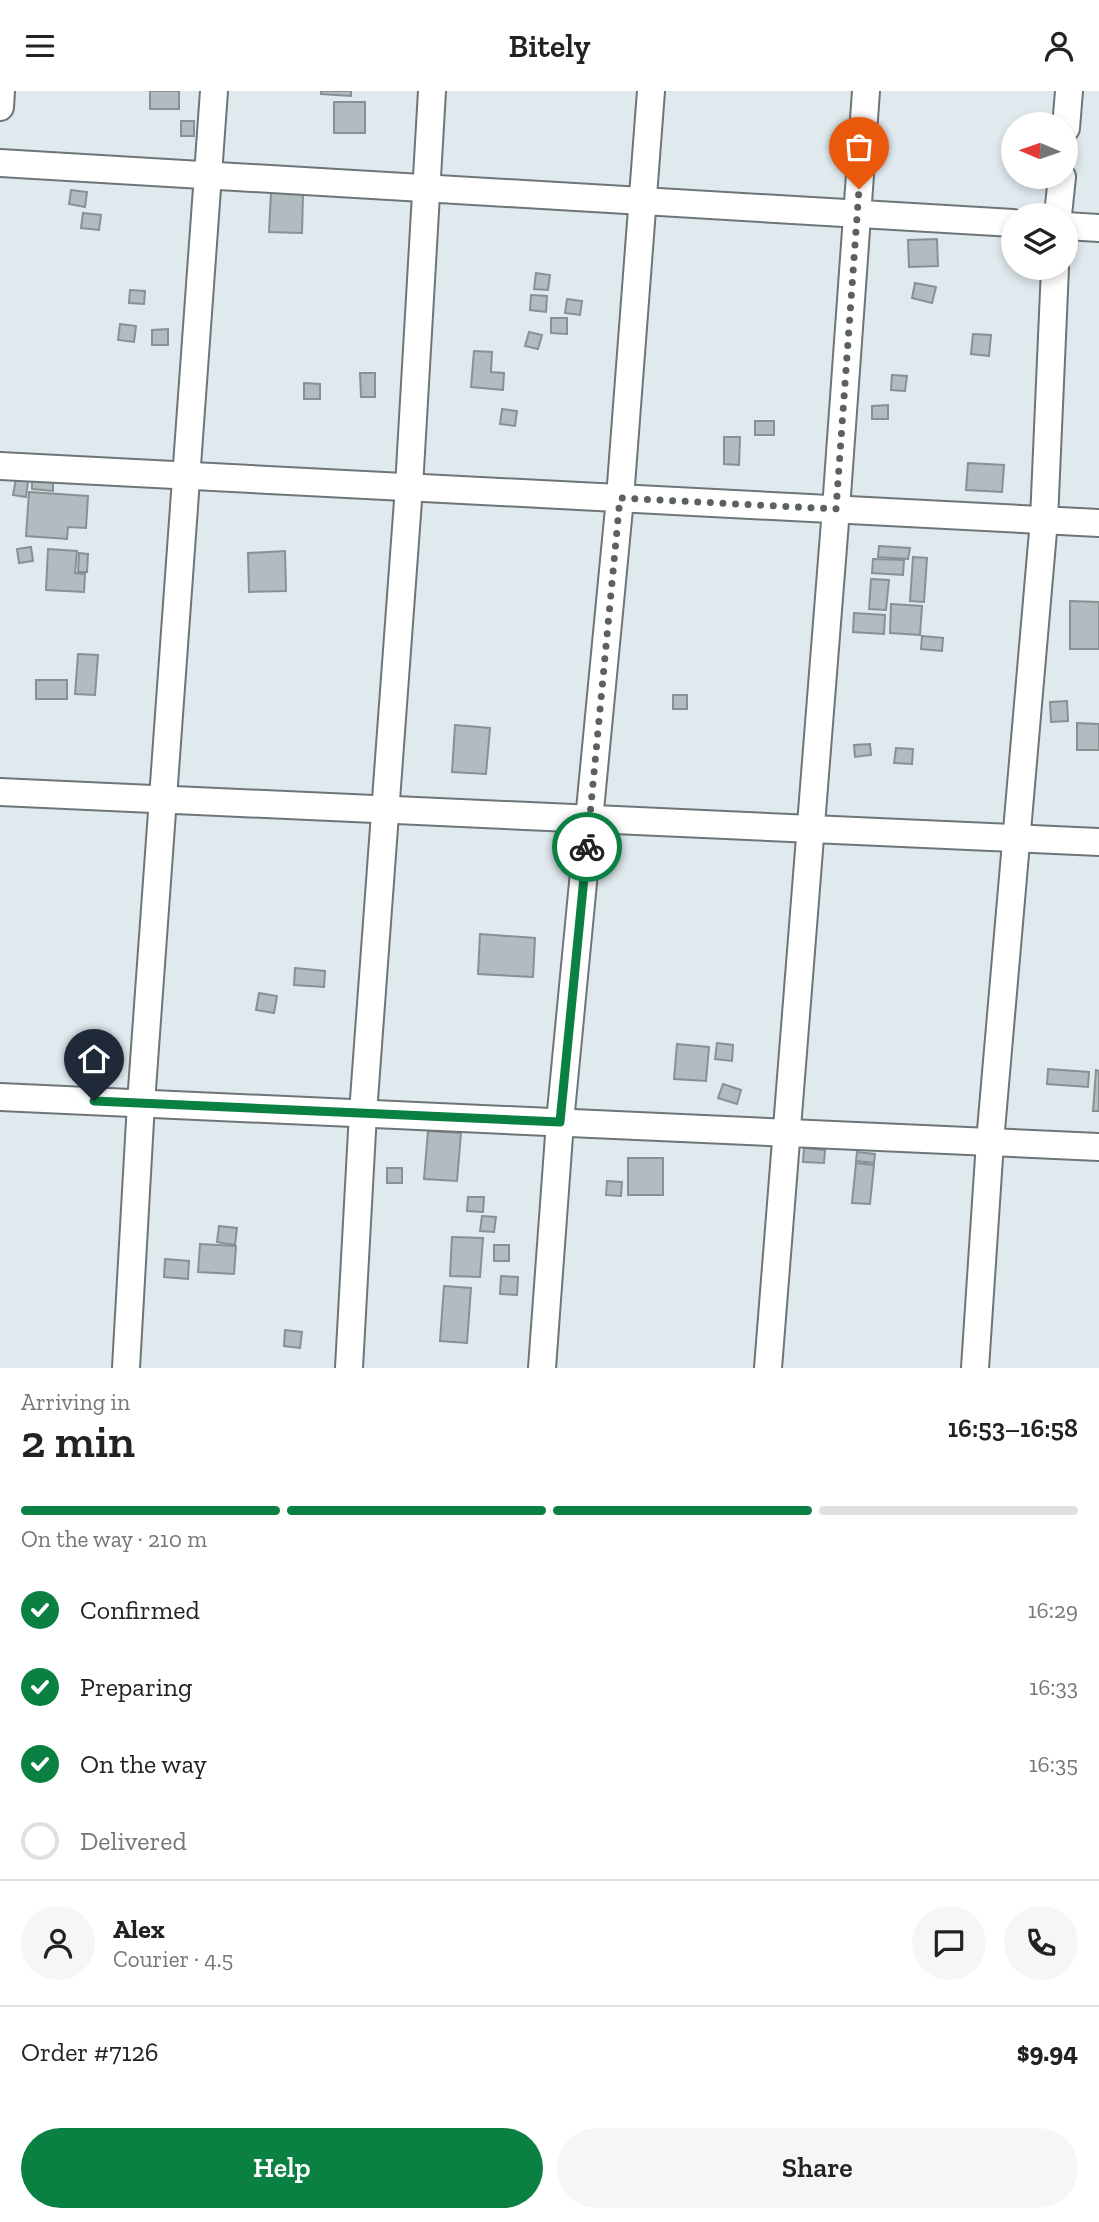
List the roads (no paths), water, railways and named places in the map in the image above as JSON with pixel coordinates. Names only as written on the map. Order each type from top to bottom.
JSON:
[{"type":"street","points":[[0,107],[1,91]]},
{"type":"street","points":[[126,1368],[141,1103],[214,91]]},
{"type":"street","points":[[349,1368],[363,1113],[409,487],[432,91]]},
{"type":"street","points":[[542,1368],[560,1122],[620,498],[651,91]]},
{"type":"street","points":[[768,1368],[866,91]]},
{"type":"street","points":[[1067,112],[1069,91]]},
{"type":"street","points":[[0,163],[1001,222]]},
{"type":"street","points":[[1078,227],[1099,228]]},
{"type":"street","points":[[975,1368],[990,1142],[1044,520],[1054,280]]},
{"type":"street","points":[[0,467],[1099,523]]},
{"type":"street","points":[[0,792],[1099,842]]},
{"type":"street","points":[[0,1097],[1099,1147]]}]
